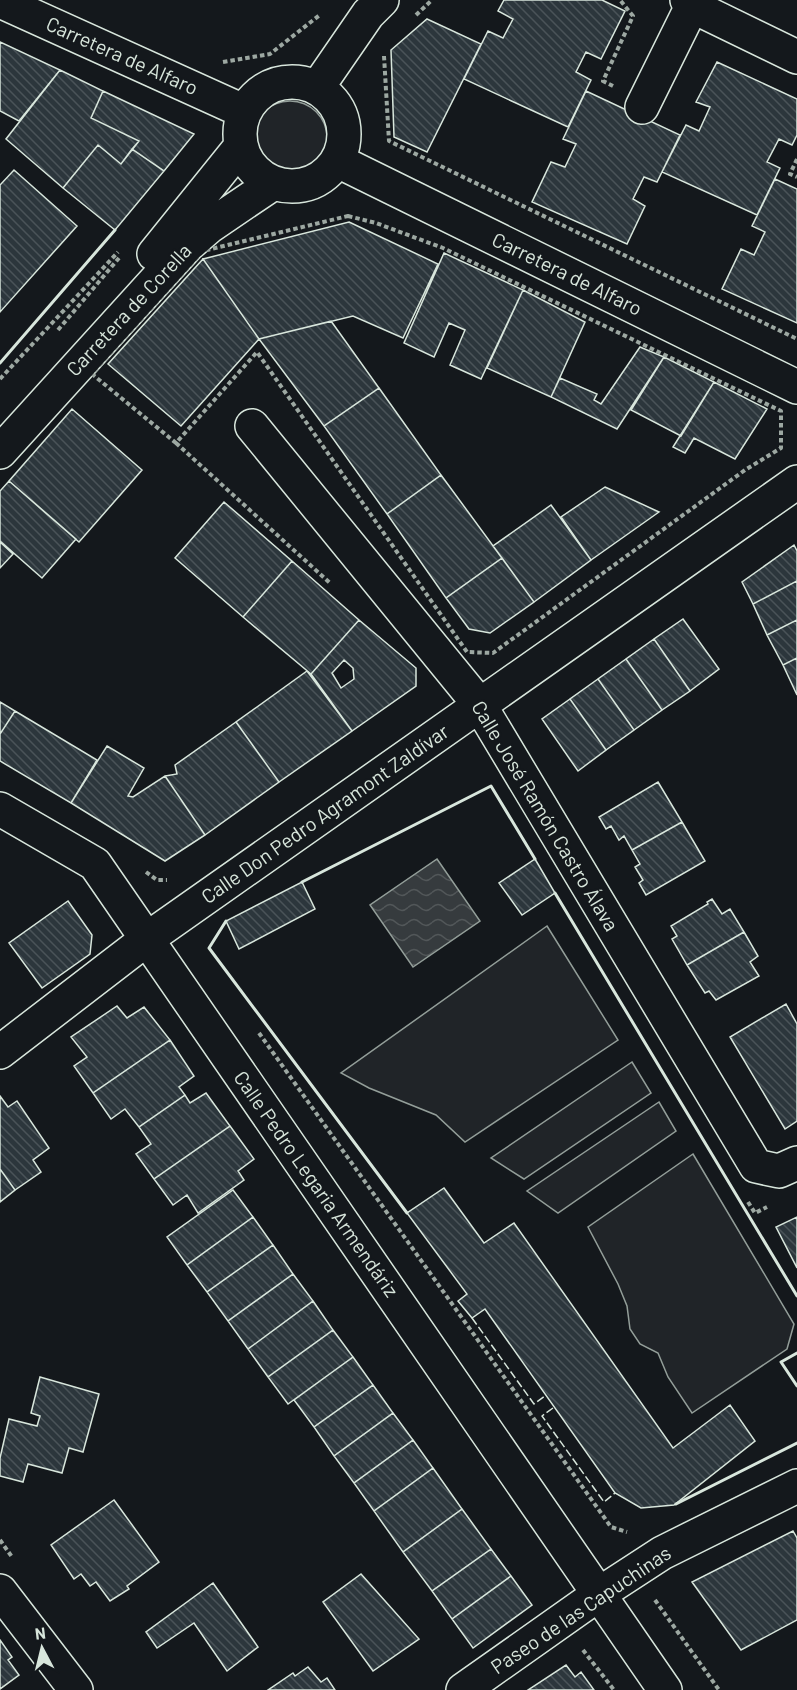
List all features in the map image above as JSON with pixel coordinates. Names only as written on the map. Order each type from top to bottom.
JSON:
[{"type":"street","points":[[317,88],[368,14],[382,0]]},
{"type":"street","name":"Carretera de Alfaro","points":[[0,1],[243,111]]},
{"type":"street","points":[[642,107],[691,2],[797,57]]},
{"type":"street","points":[[297,80],[317,88],[341,113],[345,138],[338,161],[315,182],[284,187],[272,184],[243,155],[238,133],[243,111],[265,87],[297,80]]},
{"type":"street","name":"Carretera de Corella","points":[[0,424],[54,360],[146,264],[241,146]]},
{"type":"street","name":"Carretera de Alfaro","points":[[338,161],[797,387]]},
{"type":"street","name":"Carretera de Corella","points":[[0,452],[188,245],[210,226],[272,184]]},
{"type":"street","name":"Calle José Ramón Castro Álava","points":[[252,426],[479,704],[756,1166],[779,1172],[797,1163]]},
{"type":"street","name":"Calle Don Pedro Agramont Zaldívar","points":[[0,1052],[147,939],[797,482]]},
{"type":"street","name":"Calle Pedro Legaria Armendáriz","points":[[0,809],[95,864],[665,1690]]},
{"type":"street","name":"Paseo de las Capuchinas","points":[[463,1690],[599,1594],[662,1553],[797,1486]]},
{"type":"street","points":[[0,1591],[76,1690]]},
{"type":"path","points":[[409,22],[432,0]]},
{"type":"path","points":[[218,63],[270,54],[329,7]]},
{"type":"path","points":[[383,47],[389,141],[797,339]]},
{"type":"path","points":[[797,159],[790,174],[797,177]]},
{"type":"path","points":[[176,443],[257,352],[467,652],[493,653],[745,470],[781,448],[781,411],[443,248],[376,223],[348,216],[203,251],[92,374],[176,443],[336,588]]},
{"type":"path","points":[[0,379],[119,251]]},
{"type":"path","points":[[138,867],[157,880],[177,880]]},
{"type":"path","points":[[255,1026],[611,1527],[630,1533]]},
{"type":"path","points":[[743,1193],[755,1213],[776,1202]]},
{"type":"path","points":[[650,1592],[719,1690]]},
{"type":"path","points":[[576,1651],[584,1650],[614,1690]]},
{"type":"shaded area","points":[[283,101],[297,101],[311,107],[321,117],[327,131],[327,145],[321,159],[311,169],[297,175],[283,175],[269,169],[259,159],[253,145],[253,131],[259,117],[269,107]]},
{"type":"shaded area","points":[[547,926],[618,1040],[465,1142],[436,1115],[369,1088],[341,1073]]},
{"type":"shaded area","points":[[632,1062],[651,1093],[524,1179],[491,1158]]},
{"type":"shaded area","points":[[659,1102],[676,1131],[558,1213],[527,1191]]},
{"type":"shaded area","points":[[693,1154],[794,1324],[787,1349],[692,1413],[668,1377],[658,1353],[640,1344],[630,1329],[627,1306],[618,1284],[588,1227]]},
{"type":"water","points":[[437,859],[480,921],[413,967],[370,905]]},
{"type":"building","points":[[504,0],[602,0],[625,11],[601,59],[586,52],[576,72],[591,80],[568,127],[464,79],[488,31],[503,38],[513,19],[498,11]]},
{"type":"building","points":[[427,19],[481,44],[427,152],[394,137],[391,50]]},
{"type":"building","points":[[0,42],[60,70],[19,121],[0,111]]},
{"type":"building","points":[[717,62],[797,99],[797,135],[792,145],[779,139],[767,162],[780,168],[757,215],[662,172],[686,125],[699,131],[710,107],[696,102]]},
{"type":"building","points":[[60,70],[103,91],[91,118],[139,141],[121,164],[98,145],[63,188],[6,139]]},
{"type":"building","points":[[103,91],[194,134],[164,171],[132,149],[139,141],[91,118]]},
{"type":"building","points":[[586,91],[680,135],[657,182],[644,177],[633,199],[645,206],[627,244],[532,202],[551,162],[565,167],[576,144],[563,139]]},
{"type":"building","points":[[98,145],[121,164],[132,149],[164,171],[115,230],[63,188]]},
{"type":"building","points":[[14,170],[77,226],[0,312],[0,185]]},
{"type":"building","points":[[775,179],[797,189],[797,323],[722,289],[741,249],[754,255],[765,232],[752,226]]},
{"type":"building","points":[[349,222],[438,264],[403,338],[353,316],[259,339],[203,259]]},
{"type":"building","points":[[444,253],[523,290],[481,379],[450,365],[465,330],[449,323],[434,357],[404,343]]},
{"type":"building","points":[[203,259],[259,339],[181,426],[108,364]]},
{"type":"building","points":[[523,290],[585,322],[551,397],[487,368]]},
{"type":"building","points":[[331,321],[379,388],[324,426],[259,339]]},
{"type":"building","points":[[640,347],[664,357],[617,429],[551,397],[560,378],[597,394],[594,400],[601,404]]},
{"type":"building","points":[[664,357],[714,382],[681,436],[631,410]]},
{"type":"building","points":[[714,382],[767,409],[735,459],[694,438],[685,453],[673,447]]},
{"type":"building","points":[[379,388],[441,475],[387,514],[324,426]]},
{"type":"building","points":[[72,409],[142,470],[79,542],[9,481]]},
{"type":"building","points":[[441,475],[502,558],[446,598],[387,514]]},
{"type":"building","points":[[9,481],[76,539],[42,578],[0,541],[0,491]]},
{"type":"building","points":[[605,487],[659,512],[591,560],[561,517]]},
{"type":"building","points":[[224,502],[292,561],[243,617],[175,558]]},
{"type":"building","points":[[551,505],[591,560],[534,602],[493,546]]},
{"type":"building","points":[[0,542],[13,554],[0,568]]},
{"type":"building","points":[[794,545],[797,551],[797,581],[753,604],[742,582]]},
{"type":"building","points":[[502,558],[534,602],[490,633],[469,629],[446,598]]},
{"type":"building","points":[[292,561],[359,620],[311,674],[243,617]]},
{"type":"building","points":[[797,581],[797,620],[767,635],[753,604]]},
{"type":"building","points":[[683,619],[719,669],[690,691],[654,639]]},
{"type":"building","points":[[359,620],[416,668],[416,686],[352,731],[311,674]],"holes":[[[344,660],[353,668],[354,679],[341,688],[332,673]]]},
{"type":"building","points":[[797,620],[797,658],[783,665],[767,635]]},
{"type":"building","points":[[654,639],[690,691],[662,710],[626,659]]},
{"type":"building","points":[[797,658],[797,695],[783,665]]},
{"type":"building","points":[[626,659],[662,710],[634,730],[598,679]]},
{"type":"building","points":[[307,671],[352,731],[279,782],[236,722]]},
{"type":"building","points":[[598,679],[634,730],[606,750],[570,699]]},
{"type":"building","points":[[570,699],[606,750],[578,771],[542,719]]},
{"type":"building","points":[[0,702],[15,711],[0,734]]},
{"type":"building","points":[[15,711],[97,760],[71,803],[0,761],[0,734]]},
{"type":"building","points":[[236,722],[279,782],[205,835],[165,776],[177,774],[175,765]]},
{"type":"building","points":[[107,746],[144,768],[128,796],[133,797],[165,776],[205,835],[165,861],[71,803]]},
{"type":"building","points":[[658,782],[682,822],[632,850],[624,836],[619,840],[611,826],[606,829],[599,817]]},
{"type":"building","points":[[682,822],[705,861],[646,895],[639,883],[643,880],[635,867],[640,864],[632,850]]},
{"type":"building","points":[[535,859],[555,893],[522,915],[499,883]]},
{"type":"building","points":[[302,882],[315,909],[239,949],[226,921]]},
{"type":"building","points":[[712,899],[722,914],[730,909],[744,932],[687,965],[672,939],[677,936],[671,926],[708,904],[707,902]]},
{"type":"building","points":[[68,901],[92,935],[90,954],[42,988],[9,943]]},
{"type":"building","points":[[744,932],[758,956],[750,962],[759,976],[716,1000],[709,991],[705,993],[687,965]]},
{"type":"building","points":[[786,1004],[797,1024],[797,1121],[785,1129],[730,1037]]},
{"type":"building","points":[[117,1006],[127,1018],[144,1007],[170,1040],[93,1093],[74,1066],[87,1057],[71,1037]]},
{"type":"building","points":[[170,1040],[194,1076],[179,1087],[185,1095],[139,1127],[125,1109],[111,1119],[93,1093]]},
{"type":"building","points":[[206,1093],[230,1126],[154,1179],[136,1154],[151,1144],[139,1127],[185,1095],[190,1103]]},
{"type":"building","points":[[0,1096],[8,1107],[17,1101],[49,1148],[33,1160],[41,1172],[15,1190],[0,1169]]},
{"type":"building","points":[[230,1126],[254,1159],[238,1171],[244,1180],[198,1213],[187,1195],[173,1205],[154,1179]]},
{"type":"building","points":[[0,1169],[15,1190],[0,1202]]},
{"type":"building","points":[[444,1188],[484,1243],[514,1223],[673,1448],[730,1405],[755,1441],[674,1505],[641,1508],[615,1493],[485,1309],[472,1318],[458,1301],[467,1294],[407,1213]]},
{"type":"building","points":[[233,1190],[253,1217],[187,1265],[167,1237]]},
{"type":"building","points":[[253,1217],[273,1245],[207,1292],[187,1265]]},
{"type":"building","points":[[797,1217],[797,1268],[776,1227]]},
{"type":"building","points":[[273,1245],[293,1274],[228,1321],[207,1292]]},
{"type":"building","points":[[293,1274],[313,1301],[248,1349],[228,1321]]},
{"type":"building","points":[[313,1301],[333,1330],[268,1377],[248,1349]]},
{"type":"building","points":[[333,1330],[353,1357],[288,1404],[268,1377]]},
{"type":"building","points":[[353,1357],[373,1385],[314,1427],[294,1400]]},
{"type":"building","points":[[40,1377],[99,1394],[83,1452],[69,1448],[62,1473],[28,1464],[23,1482],[0,1476],[0,1458],[9,1419],[37,1426],[40,1416],[31,1413]]},
{"type":"building","points":[[373,1385],[393,1413],[334,1456],[314,1427]]},
{"type":"building","points":[[393,1413],[413,1440],[354,1483],[334,1456]]},
{"type":"building","points":[[413,1440],[433,1468],[374,1511],[354,1483]]},
{"type":"building","points":[[433,1468],[462,1509],[403,1552],[374,1511]]},
{"type":"building","points":[[114,1500],[159,1562],[127,1586],[129,1589],[110,1601],[96,1582],[90,1586],[81,1574],[74,1579],[51,1545]]},
{"type":"building","points":[[462,1509],[491,1549],[432,1591],[403,1552]]},
{"type":"building","points":[[793,1531],[797,1538],[797,1620],[741,1650],[692,1582]]},
{"type":"building","points":[[491,1549],[511,1576],[452,1619],[432,1591]]},
{"type":"building","points":[[361,1574],[419,1639],[373,1671],[323,1602]]},
{"type":"building","points":[[511,1576],[532,1605],[473,1648],[452,1619]]},
{"type":"building","points":[[213,1583],[258,1647],[227,1671],[194,1623],[157,1648],[146,1632]]},
{"type":"building","points":[[0,1640],[12,1657],[8,1660],[19,1675],[0,1689]]},
{"type":"building","points":[[566,1665],[575,1677],[581,1672],[594,1690],[528,1690]]},
{"type":"building","points":[[308,1667],[321,1682],[327,1678],[335,1690],[268,1690],[293,1673],[295,1676]]},
{"type":"fence","points":[[472,1318],[534,1404],[545,1396]]},
{"type":"fence","points":[[553,1408],[542,1416],[604,1502],[615,1493]]},
{"type":"wall","points":[[0,363],[115,230]]},
{"type":"wall","points":[[302,882],[491,786],[535,859]]},
{"type":"wall","points":[[555,893],[797,1296]]},
{"type":"wall","points":[[226,921],[209,948],[407,1213]]},
{"type":"wall","points":[[797,1353],[781,1362],[797,1386]]},
{"type":"wall","points":[[676,1504],[797,1443]]}]
